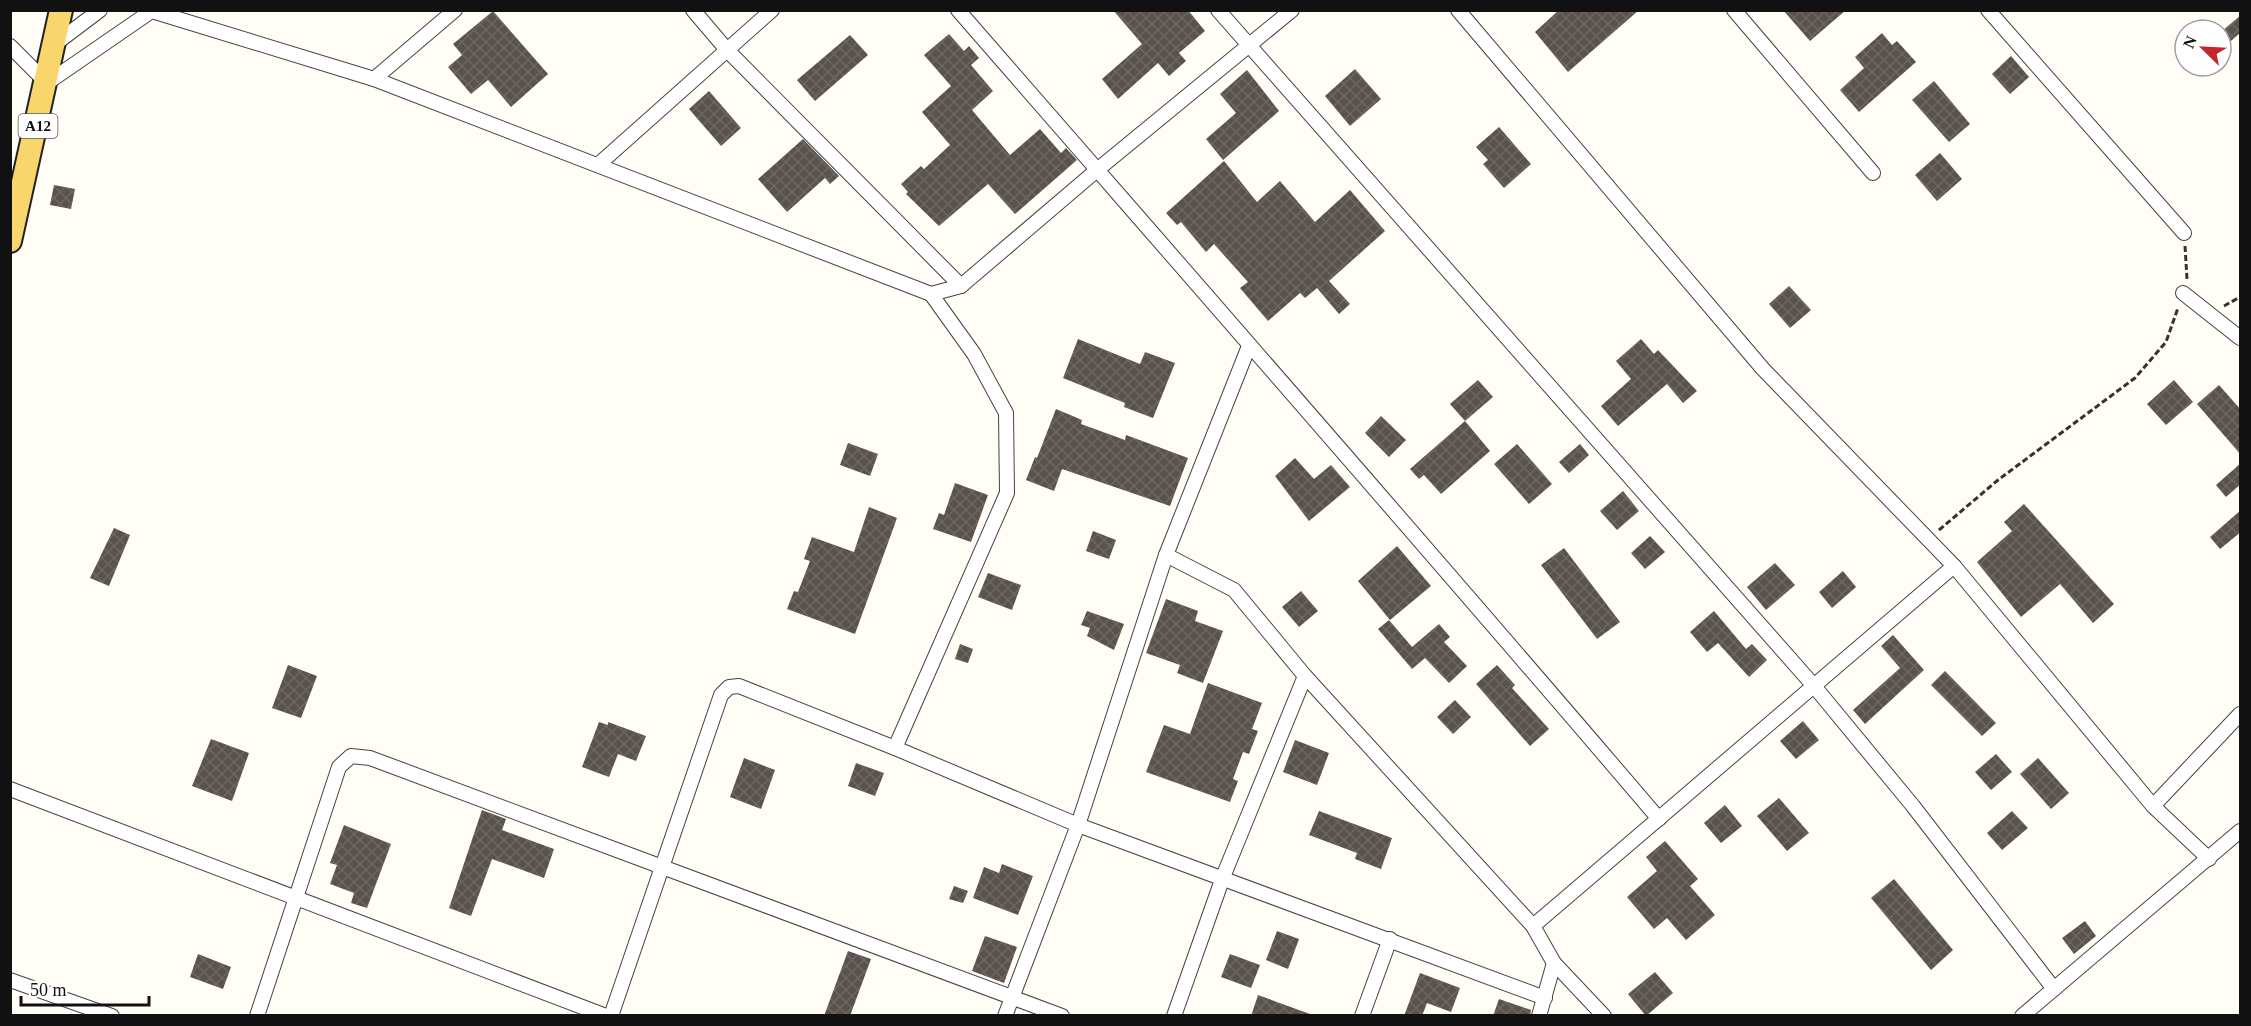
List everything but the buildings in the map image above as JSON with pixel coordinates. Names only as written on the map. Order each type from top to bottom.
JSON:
[{"type":"main road","name":"A12","points":[[10,241],[47,83],[61,10]]},
{"type":"street","points":[[55,44],[100,10]]},
{"type":"street","points":[[374,79],[454,10]]},
{"type":"street","points":[[693,10],[727,50],[962,286]]},
{"type":"street","points":[[599,164],[772,10]]},
{"type":"street","points":[[958,10],[1249,346],[1400,516],[1659,819]]},
{"type":"street","points":[[1218,10],[1814,686],[1913,806],[2054,989]]},
{"type":"street","points":[[931,294],[962,286],[1097,170],[1292,10]]},
{"type":"street","points":[[1458,10],[1763,369],[1954,566],[2153,806],[2209,859]]},
{"type":"street","points":[[1734,10],[1873,173]]},
{"type":"street","points":[[1988,10],[2184,233]]},
{"type":"street","points":[[10,46],[47,83],[153,11],[374,79],[931,294],[974,354],[1006,413],[1007,493],[895,748]]},
{"type":"street","points":[[2183,292],[2241,338]]},
{"type":"street","points":[[1005,1016],[1078,825],[1166,555],[1249,346]]},
{"type":"street","points":[[1166,555],[1233,590],[1305,676],[1533,926],[1554,963],[1604,1016]]},
{"type":"street","points":[[1533,926],[1954,566]]},
{"type":"street","points":[[1174,1016],[1223,877],[1305,676]]},
{"type":"street","points":[[611,1016],[721,695],[729,687],[739,686],[895,748],[1078,825],[1545,998]]},
{"type":"street","points":[[2153,806],[2241,714]]},
{"type":"street","points":[[257,1016],[339,767],[351,756],[370,758],[1062,1016]]},
{"type":"street","points":[[10,789],[296,896],[606,1016]]},
{"type":"street","points":[[2022,1016],[2241,831]]},
{"type":"street","points":[[1362,1016],[1390,939]]},
{"type":"street","points":[[1539,1016],[1554,963]]},
{"type":"street","points":[[10,980],[112,1016]]},
{"type":"path","points":[[1928,539],[1998,480],[2134,378],[2166,342],[2187,281],[2184,233]]}]
